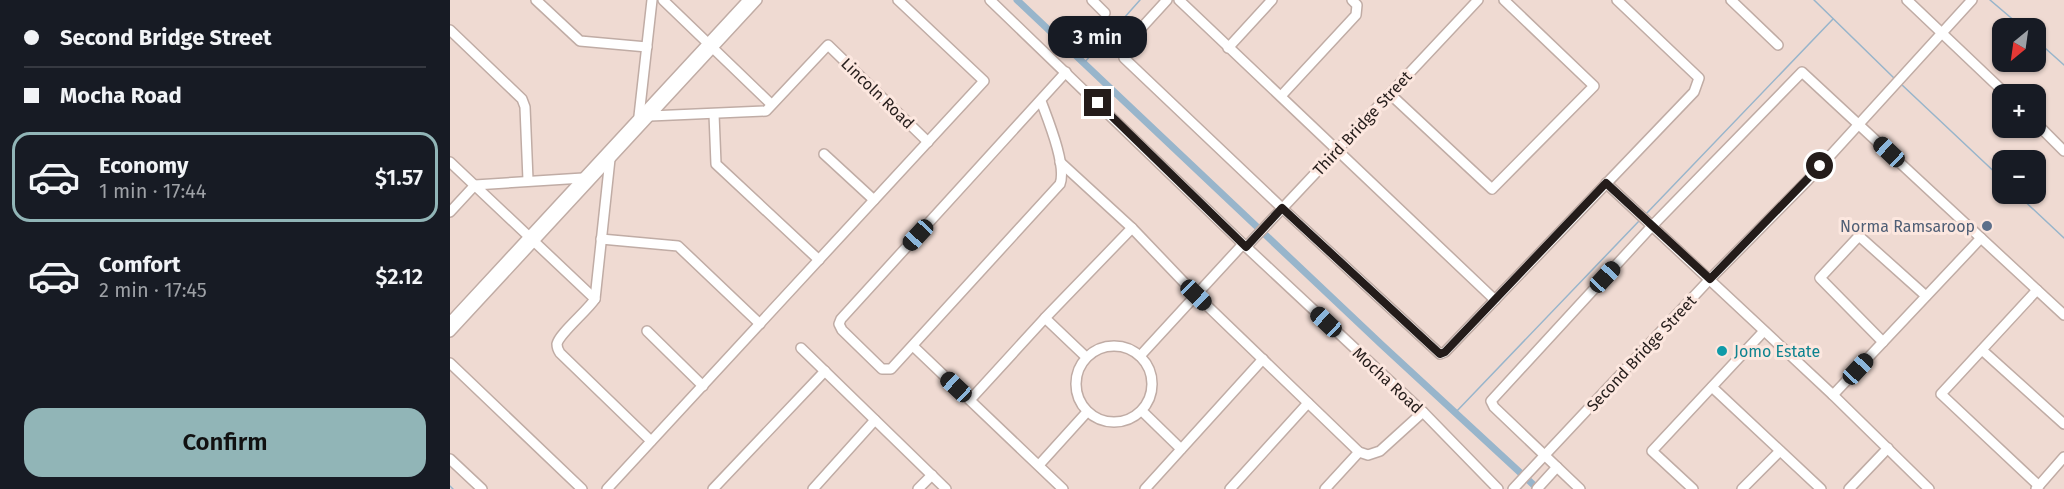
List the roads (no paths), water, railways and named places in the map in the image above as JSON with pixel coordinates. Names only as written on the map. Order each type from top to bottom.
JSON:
[{"type":"street","points":[[536,0],[580,41],[647,47]]},
{"type":"street","points":[[639,116],[652,0]]},
{"type":"street","points":[[650,116],[766,111],[771,104],[663,0]]},
{"type":"street","points":[[711,45],[748,0]]},
{"type":"street","points":[[450,332],[639,116],[661,98],[757,0]]},
{"type":"street","points":[[607,489],[984,81],[898,0]]},
{"type":"street","name":"Mocha Road","points":[[990,0],[1244,245],[1423,412],[1498,489]]},
{"type":"street","points":[[1092,0],[1105,13]]},
{"type":"street","points":[[1167,0],[1124,47],[1124,58],[1440,354],[1445,352],[1694,92],[1699,78],[1617,0]]},
{"type":"street","points":[[1179,0],[1495,300]]},
{"type":"street","points":[[1228,48],[1272,0]]},
{"type":"street","points":[[1281,96],[1356,15],[1357,5],[1352,0]]},
{"type":"street","name":"Third Bridge Street","points":[[1140,356],[1478,0]]},
{"type":"street","points":[[1390,94],[1492,189],[1594,86],[1504,0]]},
{"type":"street","points":[[1731,0],[1778,45]]},
{"type":"street","points":[[1907,0],[1996,84]]},
{"type":"street","name":"Second Bridge Street","points":[[1515,487],[1710,279],[1808,180],[1972,0]]},
{"type":"street","points":[[450,30],[522,99],[525,107],[528,180]]},
{"type":"street","name":"Lincoln Road","points":[[771,104],[828,45],[928,142]]},
{"type":"street","points":[[1041,101],[1060,162],[1062,180],[1056,190],[913,346],[891,369],[882,369],[842,330],[840,321],[1066,72]]},
{"type":"street","points":[[1580,489],[1494,407],[1491,401],[1650,224],[1802,72],[2064,315]]},
{"type":"street","points":[[642,82],[661,98],[673,116]]},
{"type":"street","points":[[450,322],[610,159],[650,116],[661,98]]},
{"type":"street","points":[[714,114],[716,164],[819,260]]},
{"type":"street","points":[[2046,133],[2064,151]]},
{"type":"street","points":[[824,154],[874,200]]},
{"type":"street","points":[[610,159],[595,299],[590,308],[562,335],[557,342],[557,348],[651,441]]},
{"type":"street","points":[[450,162],[595,299]]},
{"type":"street","points":[[1060,162],[1132,228],[1196,295],[1359,452],[1368,455],[1380,451],[1423,412]]},
{"type":"street","points":[[450,212],[475,185],[583,178]]},
{"type":"street","points":[[1606,183],[1833,395],[1929,489]]},
{"type":"street","points":[[970,400],[1132,228]]},
{"type":"street","points":[[1883,342],[1820,278],[1859,236],[1926,296]]},
{"type":"street","points":[[1833,395],[1981,238]]},
{"type":"street","points":[[601,239],[678,246],[760,324]]},
{"type":"street","points":[[2037,290],[1941,394],[2038,488],[2064,457]]},
{"type":"street","points":[[1045,318],[1086,357]]},
{"type":"street","points":[[647,331],[703,386]]},
{"type":"street","points":[[1686,487],[1652,451],[1764,331]]},
{"type":"street","points":[[913,346],[1063,489]]},
{"type":"street","points":[[1113,346],[1130,349],[1140,356],[1147,365],[1152,383],[1149,401],[1142,411],[1127,420],[1115,423],[1097,419],[1088,412],[1080,403],[1075,385],[1079,367],[1086,357],[1095,350],[1113,346]]},
{"type":"street","points":[[801,348],[946,489]]},
{"type":"street","points":[[1982,350],[2064,424]]},
{"type":"street","points":[[1145,489],[1263,359]]},
{"type":"street","points":[[450,363],[582,489]]},
{"type":"street","points":[[713,489],[825,371]]},
{"type":"street","points":[[1712,387],[1821,489]]},
{"type":"street","points":[[1230,489],[1308,403]]},
{"type":"street","points":[[1142,411],[1181,449]]},
{"type":"street","points":[[1039,465],[1088,412]]},
{"type":"street","points":[[813,489],[875,420]]},
{"type":"street","points":[[1849,489],[1888,448]]},
{"type":"street","points":[[1742,489],[1780,451]]},
{"type":"street","points":[[1325,489],[1359,452]]},
{"type":"street","points":[[450,459],[482,489]]},
{"type":"street","points":[[450,466],[474,489]]},
{"type":"street","points":[[1539,487],[1557,467]]},
{"type":"street","points":[[918,489],[932,475]]},
{"type":"waterway","points":[[1017,0],[1538,489]]},
{"type":"waterway","points":[[1084,63],[1140,0]]},
{"type":"waterway","points":[[1814,0],[1895,79]]},
{"type":"waterway","points":[[1990,0],[2011,18]]},
{"type":"waterway","points":[[1645,215],[1833,19]]},
{"type":"waterway","points":[[2046,49],[2064,65]]},
{"type":"waterway","points":[[1901,84],[1992,170]]},
{"type":"waterway","points":[[2028,204],[2064,238]]},
{"type":"waterway","points":[[1455,413],[1639,221]]},
{"type":"waterway","points":[[450,486],[453,489]]},
{"type":"place","name":"Norma Ramsaroop","points":[[1987,226]]},
{"type":"place","name":"Jomo Estate","points":[[1722,351]]}]
